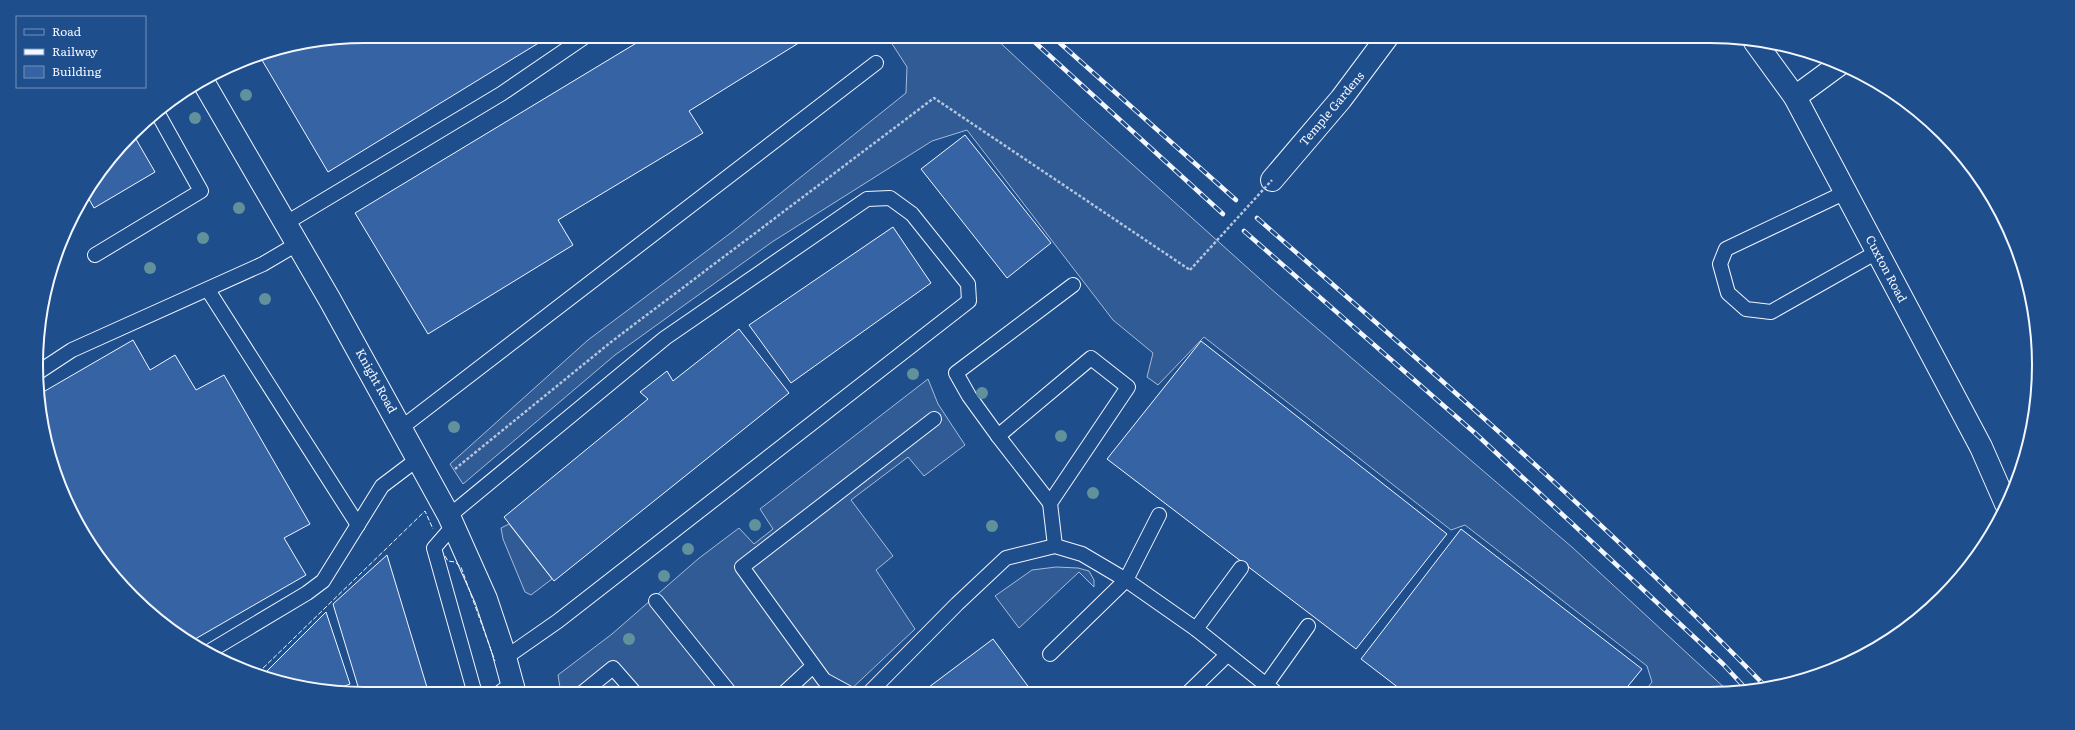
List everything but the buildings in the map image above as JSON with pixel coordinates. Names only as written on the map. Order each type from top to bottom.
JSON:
[{"type":"street","name":"Temple Gardens","points":[[1272,180],[1353,84],[1383,43]]},
{"type":"street","name":"Cuxton Road","points":[[1758,47],[1794,97],[1846,192],[1981,447],[2003,497]]},
{"type":"street","points":[[1794,97],[1834,68]]},
{"type":"street","name":"Knight Road","points":[[205,85],[298,244],[452,520],[480,586],[505,658],[508,687]]},
{"type":"lane","points":[[286,223],[501,94],[576,43]]},
{"type":"lane","points":[[401,428],[876,63]]},
{"type":"lane","points":[[95,255],[201,191],[160,117]]},
{"type":"lane","points":[[1846,192],[1726,249],[1720,264],[1728,293],[1746,309],[1771,312],[1877,252]]},
{"type":"lane","points":[[473,687],[434,548],[452,520],[665,338],[867,199],[890,198],[912,214],[968,284],[969,301],[558,621],[505,658]]},
{"type":"lane","points":[[43,369],[72,350],[208,290],[263,264],[298,244]]},
{"type":"lane","points":[[1055,546],[1050,503],[969,396],[956,373],[1073,285]]},
{"type":"lane","points":[[208,290],[358,525]]},
{"type":"lane","points":[[998,436],[1091,358],[1128,387],[1050,503]]},
{"type":"lane","points":[[841,687],[824,680],[742,567],[934,419]]},
{"type":"lane","points":[[213,649],[307,593],[323,581],[382,486],[418,458]]},
{"type":"lane","points":[[1050,654],[1126,580],[1159,515]]},
{"type":"lane","points":[[875,687],[957,604],[1006,558],[1055,546],[1082,554],[1126,580],[1196,629],[1267,687]]},
{"type":"lane","points":[[1196,629],[1241,568]]},
{"type":"lane","points":[[656,601],[725,687]]},
{"type":"lane","points":[[1271,687],[1308,626]]},
{"type":"lane","points":[[1194,687],[1227,655]]},
{"type":"lane","points":[[791,687],[814,666]]},
{"type":"lane","points":[[590,687],[613,668],[630,687]]},
{"type":"path","points":[[1190,270],[1272,180]]},
{"type":"shaded area","points":[[892,43],[1000,43],[1083,120],[1270,288],[1573,548],[1723,686],[1648,687],[1652,682],[1647,666],[1465,525],[1451,530],[1204,337],[1158,385],[1147,377],[1153,353],[1113,320],[967,130],[932,141],[772,242],[615,355],[463,484],[450,464],[588,340],[732,232],[906,93],[907,67]]},
{"type":"shaded area","points":[[928,379],[938,404],[965,445],[924,476],[908,457],[851,500],[893,556],[876,570],[915,629],[853,687],[560,687],[558,675],[612,634],[698,559],[739,528],[754,544],[773,529],[760,509]]},
{"type":"shaded area","points":[[509,524],[552,579],[531,595],[525,592],[503,539],[501,528]]},
{"type":"shaded area","points":[[1056,567],[1078,568],[1089,571],[1094,580],[1094,587],[1079,572],[1019,628],[995,596],[1032,570]]},
{"type":"railway","points":[[1036,43],[1223,214]]},
{"type":"railway","points":[[1060,43],[1236,200]]},
{"type":"railway","points":[[1257,218],[1516,447],[1643,565],[1762,683]]},
{"type":"railway","points":[[1244,231],[1476,434],[1723,664],[1742,685]]},
{"type":"fence","points":[[261,670],[425,511],[433,529]]},
{"type":"fence","points":[[445,556],[448,561],[455,562],[461,567],[495,661]]}]
